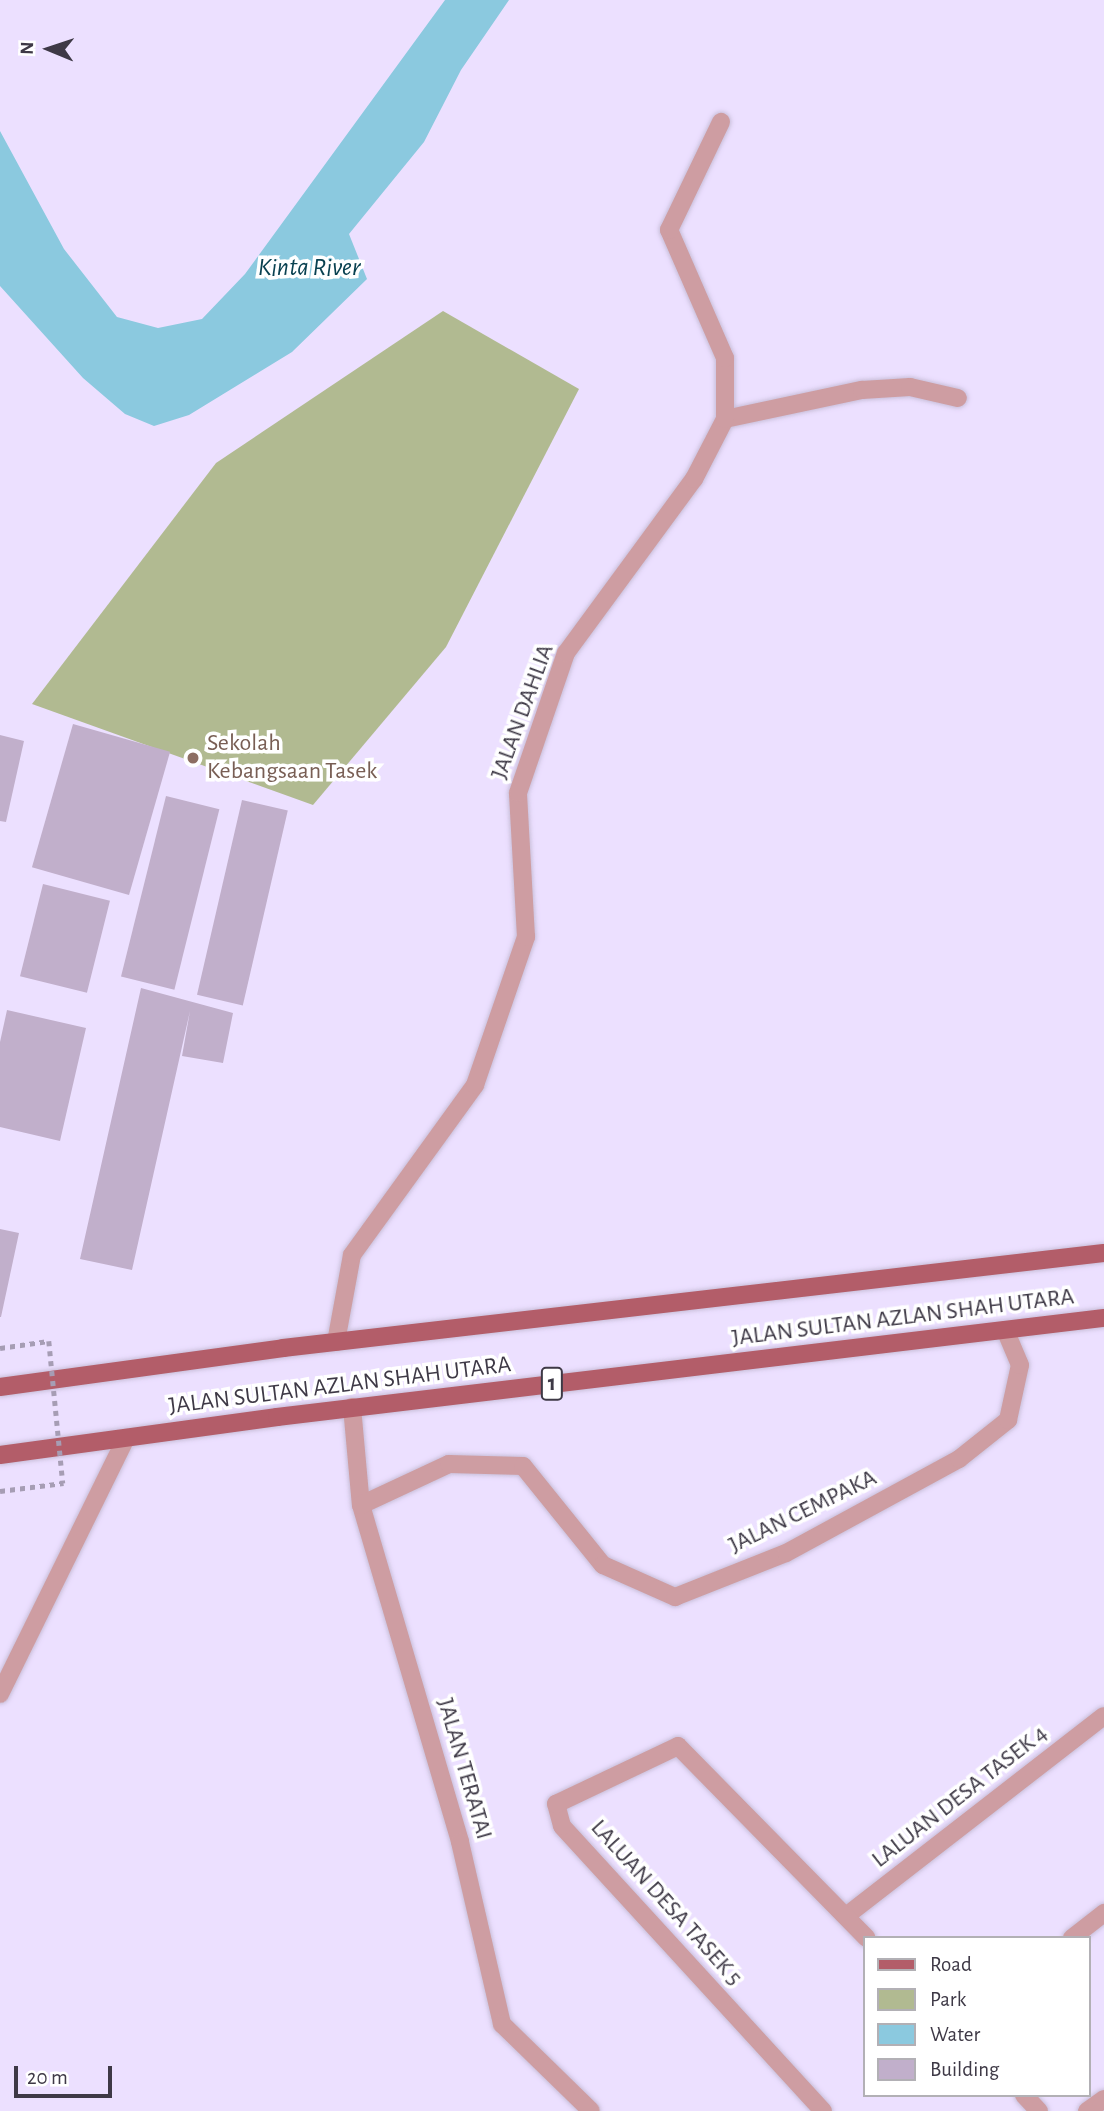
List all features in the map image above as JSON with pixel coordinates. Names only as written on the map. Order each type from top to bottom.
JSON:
[{"type":"main road","name":"JALAN SULTAN AZLAN SHAH UTARA","points":[[0,1387],[336,1342],[1104,1253]]},
{"type":"main road","name":"JALAN SULTAN AZLAN SHAH UTARA","points":[[0,1455],[352,1407],[1104,1318]]},
{"type":"street","name":"JALAN DAHLIA","points":[[336,1342],[352,1255],[475,1084],[526,937],[518,793],[566,653],[694,479],[725,419],[724,358],[669,230],[721,121]]},
{"type":"street","points":[[725,419],[862,390],[910,387],[958,398]]},
{"type":"street","name":"JALAN CEMPAKA","points":[[361,1505],[449,1464],[523,1466],[603,1565],[675,1597],[786,1553],[959,1459],[1008,1420],[1020,1365],[1005,1330]]},
{"type":"street","name":"JALAN TERATAI","points":[[352,1407],[361,1505],[460,1842],[502,2024],[591,2111]]},
{"type":"street","points":[[0,1694],[126,1438]]},
{"type":"street","name":"LALUAN DESA TASEK 4","points":[[845,1916],[1104,1716]]},
{"type":"street","name":"LALUAN DESA TASEK 5","points":[[823,2111],[562,1826],[556,1804],[658,1760],[678,1746],[865,1936]]},
{"type":"street","points":[[1075,1936],[1104,1913]]},
{"type":"street","points":[[1026,2097],[1039,2111]]},
{"type":"street","points":[[1087,2111],[1104,2099]]},
{"type":"path","points":[[0,1348],[49,1341],[63,1483],[0,1491]]},
{"type":"green space","points":[[443,311],[579,389],[446,647],[313,805],[32,704],[216,463]]},
{"type":"water","name":"Kinta River","points":[[445,0],[509,0],[461,70],[424,142],[349,234],[367,279],[292,352],[189,415],[154,426],[125,414],[83,378],[0,286],[0,131],[64,249],[117,317],[158,328],[202,319],[245,274]]},
{"type":"building","points":[[73,724],[170,752],[129,895],[32,867]]},
{"type":"building","points":[[0,735],[24,741],[6,822],[0,821]]},
{"type":"building","points":[[166,796],[219,809],[174,990],[121,976]]},
{"type":"building","points":[[242,800],[288,811],[243,1005],[197,995]]},
{"type":"building","points":[[43,884],[110,901],[87,993],[20,976]]},
{"type":"building","points":[[141,988],[233,1013],[223,1063],[182,1056],[190,1011],[132,1270],[80,1259]]},
{"type":"building","points":[[7,1010],[86,1028],[60,1141],[0,1127],[0,1042]]},
{"type":"building","points":[[0,1229],[19,1233],[1,1317],[0,1317]]},
{"type":"place","name":"Sekolah Kebangsaan Tasek","points":[[193,758]]}]
